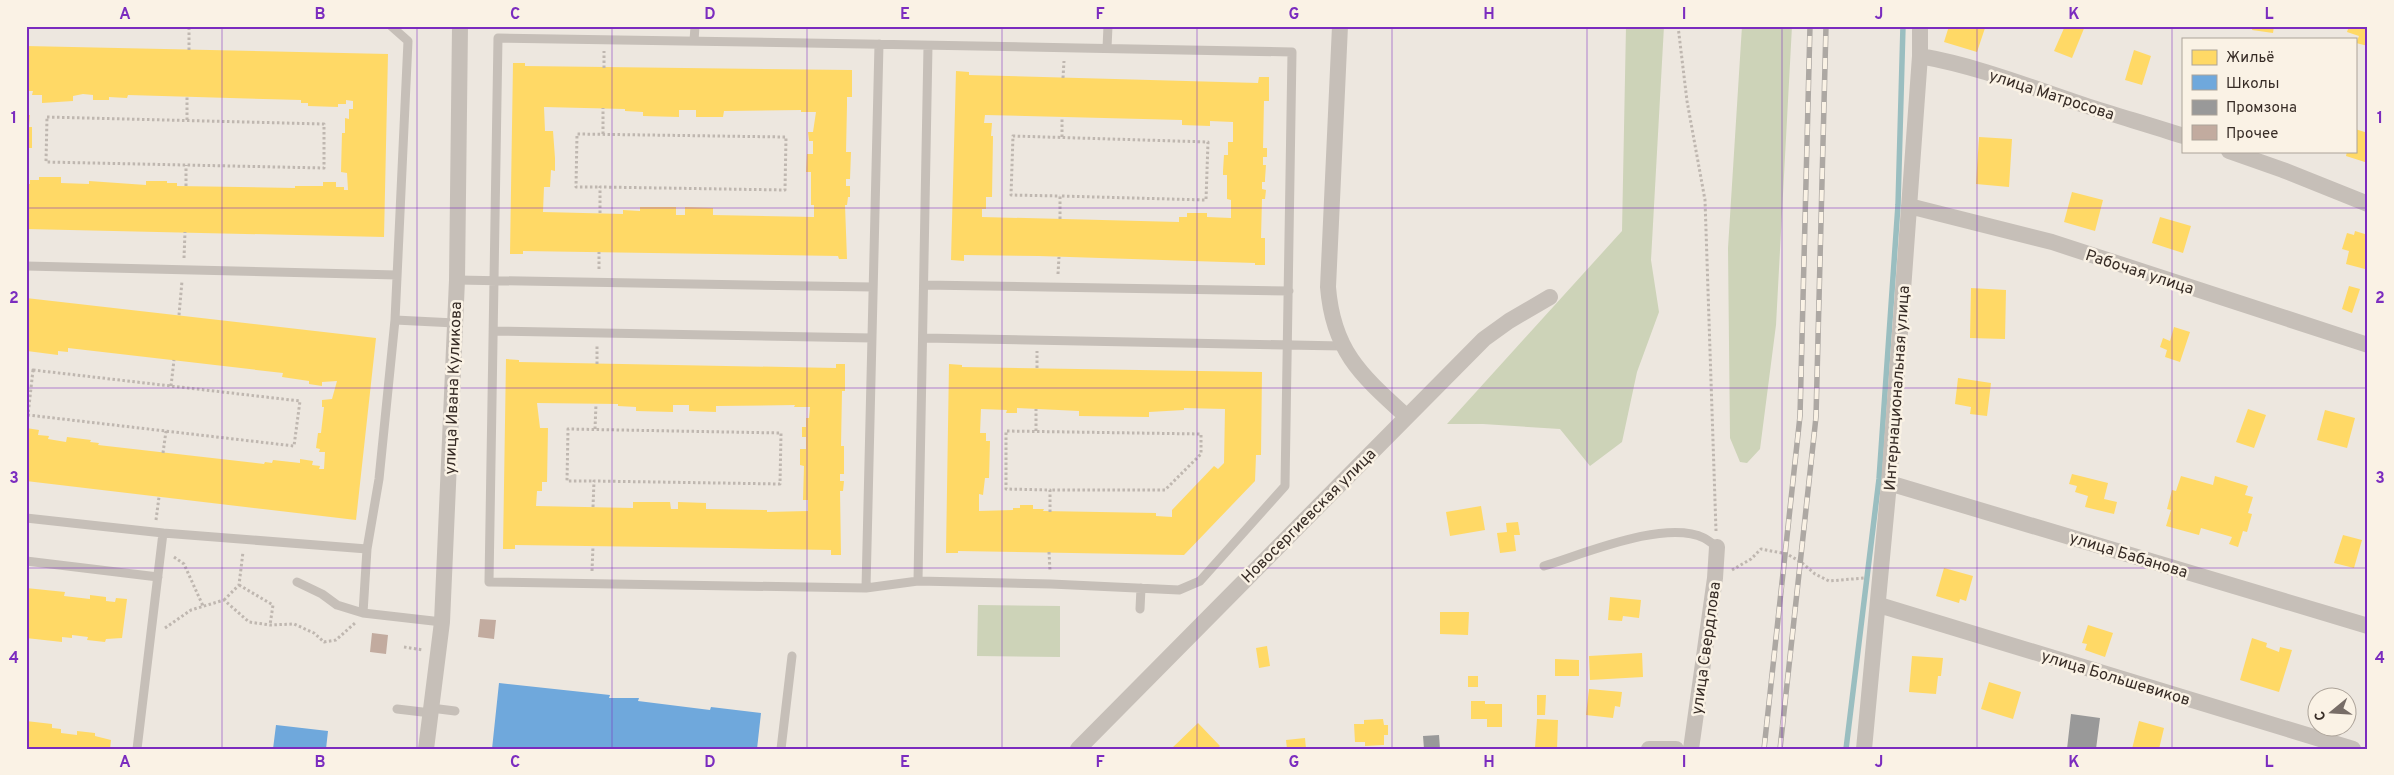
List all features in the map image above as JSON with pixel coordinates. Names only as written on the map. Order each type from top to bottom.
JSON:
[{"type":"street","name":"улица Ивана Куликова","points":[[426,749],[442,622],[456,280],[460,26]]},
{"type":"street","points":[[1340,26],[1328,287],[1333,317],[1342,346],[1360,372],[1406,416]]},
{"type":"street","name":"Интернациональная улица","points":[[1864,749],[1889,483],[1920,56],[1920,26]]},
{"type":"street","name":"улица Матросова","points":[[1920,56],[2012,80],[2182,136]]},
{"type":"street","points":[[2232,152],[2368,204]]},
{"type":"street","name":"Рабочая улица","points":[[1909,206],[2052,242],[2368,345]]},
{"type":"street","name":"Новосергиевская улица","points":[[1078,749],[1484,339],[1509,320],[1550,297]]},
{"type":"street","name":"улица Бабанова","points":[[1889,483],[2368,626]]},
{"type":"street","name":"улица Свердлова","points":[[1691,749],[1715,578],[1716,547]]},
{"type":"street","name":"улица Большевиков","points":[[1879,605],[2353,749]]},
{"type":"street","points":[[1648,749],[1676,749]]},
{"type":"lane","points":[[363,613],[367,548],[378,479],[395,320],[408,41],[391,26]]},
{"type":"lane","points":[[694,42],[695,26]]},
{"type":"lane","points":[[1107,48],[1108,26]]},
{"type":"lane","points":[[498,38],[694,42],[1292,52],[1285,486],[1200,581],[1179,590],[1051,584],[918,582],[866,588],[489,582],[498,38]]},
{"type":"lane","points":[[866,588],[879,44]]},
{"type":"lane","points":[[918,582],[928,46]]},
{"type":"lane","points":[[26,266],[397,275]]},
{"type":"lane","points":[[456,280],[873,287]]},
{"type":"lane","points":[[924,285],[1288,291]]},
{"type":"lane","points":[[395,320],[454,324]]},
{"type":"lane","points":[[494,331],[872,338]]},
{"type":"lane","points":[[923,338],[1342,346]]},
{"type":"lane","points":[[26,518],[159,533],[367,548]]},
{"type":"lane","points":[[137,749],[161,548],[159,533]]},
{"type":"lane","points":[[1544,566],[1646,534],[1686,533],[1704,538],[1716,547]]},
{"type":"lane","points":[[26,561],[158,577]]},
{"type":"lane","points":[[296,582],[322,594],[337,605],[363,613],[442,622]]},
{"type":"lane","points":[[1140,609],[1141,588]]},
{"type":"lane","points":[[781,749],[792,656]]},
{"type":"lane","points":[[397,709],[455,711]]},
{"type":"path","points":[[189,26],[189,50]]},
{"type":"path","points":[[1678,26],[1686,101],[1705,200],[1716,547]]},
{"type":"path","points":[[187,120],[188,97]]},
{"type":"path","points":[[603,108],[603,134]]},
{"type":"path","points":[[47,117],[324,124],[324,168],[186,165],[46,162],[47,117]]},
{"type":"path","points":[[1062,117],[1062,137]]},
{"type":"path","points":[[577,134],[786,138],[785,190],[600,187],[576,187],[577,134]]},
{"type":"path","points":[[1013,136],[1208,142],[1206,200],[1060,196],[1011,195],[1013,136]]},
{"type":"path","points":[[186,165],[186,186]]},
{"type":"path","points":[[600,187],[600,213]]},
{"type":"path","points":[[1060,196],[1060,219]]},
{"type":"path","points":[[178,316],[184,270],[184,232]]},
{"type":"path","points":[[599,252],[599,282]]},
{"type":"path","points":[[596,364],[597,333]]},
{"type":"path","points":[[171,386],[174,360]]},
{"type":"path","points":[[33,370],[300,401],[294,446],[166,431],[28,415],[33,370]]},
{"type":"path","points":[[595,429],[596,404]]},
{"type":"path","points":[[1036,409],[1036,431]]},
{"type":"path","points":[[568,429],[781,432],[780,484],[594,481],[567,481],[568,429]]},
{"type":"path","points":[[163,453],[166,431]]},
{"type":"path","points":[[1006,431],[1201,434],[1201,454],[1166,490],[1050,490],[1006,489],[1006,431]]},
{"type":"path","points":[[593,508],[594,481]]},
{"type":"path","points":[[1050,490],[1050,512]]},
{"type":"path","points":[[159,497],[159,533]]},
{"type":"path","points":[[150,638],[191,610],[224,600],[239,585],[245,540]]},
{"type":"path","points":[[592,584],[593,546]]},
{"type":"path","points":[[161,548],[184,564],[203,606]]},
{"type":"path","points":[[1715,578],[1751,559],[1761,549],[1787,554],[1829,582],[1876,578],[1880,583]]},
{"type":"path","points":[[1049,552],[1051,584]]},
{"type":"path","points":[[239,585],[273,605],[270,626]]},
{"type":"path","points":[[224,600],[249,622],[270,626],[294,624],[314,633],[324,642],[336,640],[352,627],[363,613]]},
{"type":"green space","points":[[1626,26],[1664,26],[1651,260],[1659,312],[1637,372],[1622,442],[1590,466],[1560,429],[1483,424],[1447,424],[1622,231]]},
{"type":"green space","points":[[1742,26],[1792,26],[1776,325],[1760,449],[1747,463],[1740,462],[1730,438],[1728,248]]},
{"type":"green space","points":[[978,605],[1060,606],[1060,657],[977,656]]},
{"type":"building: Жильё","points":[[1949,26],[1985,28],[1977,52],[1944,42]]},
{"type":"building: Жильё","points":[[2065,26],[2085,26],[2072,58],[2054,51]]},
{"type":"building: Жильё","points":[[2253,26],[2274,26],[2273,33],[2252,30]]},
{"type":"building: Жильё","points":[[2349,26],[2368,26],[2368,46],[2356,43],[2359,36],[2347,32]]},
{"type":"building: Жильё","points":[[26,46],[388,54],[384,237],[26,229],[26,184],[30,184],[30,180],[39,180],[39,177],[61,177],[61,183],[89,184],[89,181],[146,185],[146,181],[167,181],[167,183],[177,183],[177,186],[295,188],[295,186],[323,186],[323,182],[336,182],[336,187],[344,187],[344,190],[348,190],[347,173],[341,172],[342,133],[345,133],[345,118],[349,119],[349,109],[353,109],[353,101],[346,100],[346,104],[338,104],[338,107],[308,106],[308,103],[301,103],[301,100],[128,95],[127,98],[109,97],[109,100],[93,100],[93,95],[83,94],[73,96],[73,101],[42,103],[42,95],[32,95],[33,91],[26,91]]},
{"type":"building: Жильё","points":[[2134,50],[2151,56],[2142,85],[2125,80]]},
{"type":"building: Жильё","points":[[513,63],[525,63],[525,66],[852,70],[852,97],[847,97],[846,152],[851,152],[850,179],[846,179],[846,186],[850,186],[850,197],[848,197],[847,205],[845,205],[847,259],[839,259],[838,256],[523,251],[523,254],[510,254]],"holes":[[[544,107],[625,109],[625,111],[643,112],[643,116],[679,117],[679,110],[696,110],[696,117],[723,117],[724,111],[801,110],[801,112],[816,112],[813,132],[808,132],[809,141],[813,141],[813,154],[807,154],[806,172],[811,172],[811,205],[814,205],[814,217],[713,215],[713,208],[685,207],[685,215],[676,215],[676,207],[640,207],[640,211],[623,210],[623,214],[543,212],[544,187],[550,187],[551,170],[555,171],[553,131],[545,131]]]},
{"type":"building: Жильё","points":[[956,71],[969,72],[969,75],[1258,83],[1259,77],[1269,77],[1269,101],[1264,101],[1263,148],[1267,148],[1267,157],[1263,157],[1263,165],[1266,165],[1265,182],[1262,182],[1262,189],[1266,190],[1265,199],[1262,199],[1261,238],[1265,238],[1265,265],[1255,265],[1255,263],[1039,256],[964,255],[964,261],[951,260]],"holes":[[[985,115],[1182,120],[1182,125],[1210,126],[1210,121],[1233,122],[1233,142],[1228,142],[1228,155],[1224,155],[1223,171],[1223,175],[1227,175],[1227,199],[1231,200],[1231,218],[1207,217],[1207,213],[1187,213],[1187,217],[1179,217],[1179,222],[982,217],[982,209],[986,209],[986,197],[992,197],[992,123],[984,123]]]},
{"type":"building: Жильё","points":[[26,115],[30,115],[29,127],[32,127],[32,148],[26,148]]},
{"type":"building: Жильё","points":[[2356,129],[2368,133],[2368,163],[2346,156],[2347,152],[2356,152]]},
{"type":"building: Жильё","points":[[1979,137],[2012,139],[2009,187],[1976,184]]},
{"type":"building: Жильё","points":[[2072,192],[2103,200],[2095,231],[2064,222]]},
{"type":"building: Жильё","points":[[2160,217],[2191,226],[2183,253],[2152,243]]},
{"type":"building: Жильё","points":[[2355,231],[2368,235],[2368,260],[2365,269],[2346,264],[2349,251],[2342,249],[2347,233],[2354,235]]},
{"type":"building: Жильё","points":[[2349,286],[2360,289],[2352,313],[2342,309]]},
{"type":"building: Жильё","points":[[1971,288],[2006,290],[2005,339],[1970,338]]},
{"type":"building: Жильё","points":[[26,298],[376,338],[356,520],[26,481],[26,428],[39,430],[38,435],[49,436],[48,439],[66,442],[67,437],[91,440],[90,442],[99,443],[98,445],[264,464],[265,462],[272,463],[273,460],[300,463],[300,459],[313,461],[312,465],[320,466],[319,469],[324,469],[325,452],[319,452],[320,449],[316,448],[318,433],[321,433],[324,407],[322,407],[322,400],[332,399],[337,381],[322,382],[322,386],[309,384],[309,381],[282,377],[283,373],[68,348],[68,352],[58,351],[58,355],[27,351]]},
{"type":"building: Жильё","points":[[2174,327],[2190,332],[2180,362],[2165,357],[2167,350],[2160,347],[2163,338],[2170,341]]},
{"type":"building: Жильё","points":[[506,359],[519,360],[519,362],[836,368],[836,364],[845,364],[845,391],[842,391],[841,446],[844,446],[844,474],[840,474],[840,481],[844,481],[843,491],[840,491],[841,555],[831,555],[831,550],[730,548],[515,545],[515,549],[503,549]],"holes":[[[537,403],[618,404],[618,406],[636,407],[636,411],[673,412],[673,405],[689,405],[689,411],[716,412],[716,406],[795,405],[794,407],[810,407],[809,418],[806,418],[806,427],[802,427],[802,437],[806,437],[806,449],[800,449],[800,465],[804,466],[803,500],[808,500],[808,511],[767,512],[767,510],[706,509],[706,503],[678,502],[678,509],[671,509],[670,502],[633,502],[633,508],[536,506],[537,491],[542,491],[542,482],[547,482],[548,428],[540,428]]]},
{"type":"building: Жильё","points":[[949,364],[962,365],[962,367],[1262,372],[1261,455],[1256,455],[1255,481],[1184,555],[958,551],[958,553],[946,553]],"holes":[[[1017,408],[1079,411],[1079,416],[1149,417],[1149,412],[1184,410],[1184,408],[1225,409],[1224,463],[1218,469],[1214,466],[1172,510],[1172,517],[1156,516],[1156,513],[1043,511],[1044,509],[1033,509],[1033,505],[1020,505],[1020,508],[1013,508],[1013,510],[979,511],[979,494],[983,495],[985,478],[989,478],[990,441],[986,441],[986,433],[980,433],[981,409],[1007,410],[1006,413],[1017,413]]]},
{"type":"building: Жильё","points":[[1958,378],[1991,383],[1987,416],[1970,414],[1971,407],[1955,404]]},
{"type":"building: Жильё","points":[[2248,409],[2266,415],[2254,448],[2236,442]]},
{"type":"building: Жильё","points":[[2325,410],[2355,418],[2347,448],[2317,440]]},
{"type":"building: Жильё","points":[[2072,474],[2108,483],[2104,499],[2117,502],[2114,514],[2085,507],[2088,496],[2075,492],[2077,486],[2069,484]]},
{"type":"building: Жильё","points":[[2181,476],[2213,485],[2215,476],[2248,486],[2245,495],[2253,497],[2248,513],[2252,514],[2247,532],[2243,531],[2238,547],[2229,544],[2232,537],[2201,528],[2199,535],[2166,526],[2171,510],[2167,509],[2172,490],[2176,491]]},
{"type":"building: Жильё","points":[[1481,506],[1485,530],[1450,536],[1446,512]]},
{"type":"building: Жильё","points":[[1518,522],[1520,535],[1514,535],[1516,551],[1500,553],[1497,533],[1507,532],[1506,523]]},
{"type":"building: Жильё","points":[[2343,535],[2362,540],[2354,568],[2334,563]]},
{"type":"building: Жильё","points":[[1944,568],[1973,576],[1966,601],[1960,599],[1959,603],[1936,596]]},
{"type":"building: Жильё","points":[[26,588],[65,592],[64,596],[90,599],[90,595],[106,597],[106,601],[115,602],[116,598],[127,599],[122,638],[106,639],[105,642],[87,640],[88,637],[72,635],[72,638],[62,637],[62,642],[26,638]]},
{"type":"building: Жильё","points":[[1610,597],[1641,600],[1639,618],[1623,616],[1622,621],[1608,620]]},
{"type":"building: Жильё","points":[[1440,612],[1469,612],[1468,635],[1440,634]]},
{"type":"building: Жильё","points":[[2088,625],[2113,633],[2105,657],[2085,650],[2087,644],[2082,643]]},
{"type":"building: Жильё","points":[[2252,638],[2267,643],[2266,647],[2279,652],[2280,647],[2292,650],[2279,692],[2240,680]]},
{"type":"building: Жильё","points":[[1267,646],[1270,666],[1259,668],[1256,648]]},
{"type":"building: Жильё","points":[[1642,653],[1643,677],[1590,680],[1589,656]]},
{"type":"building: Жильё","points":[[1912,656],[1943,658],[1936,694],[1909,692]]},
{"type":"building: Жильё","points":[[1555,659],[1579,660],[1579,676],[1555,676]]},
{"type":"building: Жильё","points":[[1468,676],[1478,676],[1478,687],[1468,687]]},
{"type":"building: Жильё","points":[[1989,682],[2021,692],[2013,719],[1981,709]]},
{"type":"building: Жильё","points":[[1589,689],[1622,692],[1620,707],[1615,706],[1613,718],[1586,715]]},
{"type":"building: Жильё","points":[[1537,695],[1546,695],[1545,715],[1537,715]]},
{"type":"building: Жильё","points":[[1471,701],[1485,701],[1485,704],[1502,704],[1502,727],[1487,727],[1487,719],[1471,719]]},
{"type":"building: Жильё","points":[[1383,719],[1384,725],[1388,725],[1388,735],[1384,735],[1384,745],[1365,746],[1365,742],[1355,742],[1354,724],[1364,724],[1364,720]]},
{"type":"building: Жильё","points":[[1537,719],[1558,720],[1557,749],[1535,748]]},
{"type":"building: Жильё","points":[[26,721],[52,724],[52,728],[61,729],[61,733],[77,735],[77,731],[95,733],[95,736],[111,740],[110,749],[26,749]]},
{"type":"building: Жильё","points":[[2139,721],[2164,728],[2159,749],[2132,749]]},
{"type":"building: Жильё","points":[[1198,723],[1220,746],[1217,749],[1171,749]]},
{"type":"building: Жильё","points":[[1305,738],[1306,749],[1287,749],[1286,740]]},
{"type":"building: Школы","points":[[499,683],[610,695],[609,698],[639,698],[638,701],[710,710],[711,707],[761,713],[757,749],[492,749]]},
{"type":"building: Школы","points":[[276,725],[328,731],[326,749],[273,749]]},
{"type":"building: Промзона","points":[[2071,714],[2100,718],[2096,749],[2067,749]]},
{"type":"building: Промзона","points":[[1439,735],[1440,749],[1424,749],[1423,736]]},
{"type":"building: Прочее","points":[[480,619],[496,620],[494,639],[478,637]]},
{"type":"building: Прочее","points":[[372,633],[388,635],[386,654],[370,652]]},
{"type":"waterway","points":[[1846,749],[1879,479],[1898,205],[1903,26]]},
{"type":"railway","points":[[1764,749],[1800,416],[1810,26]]},
{"type":"railway","points":[[1780,749],[1816,417],[1826,26]]}]
